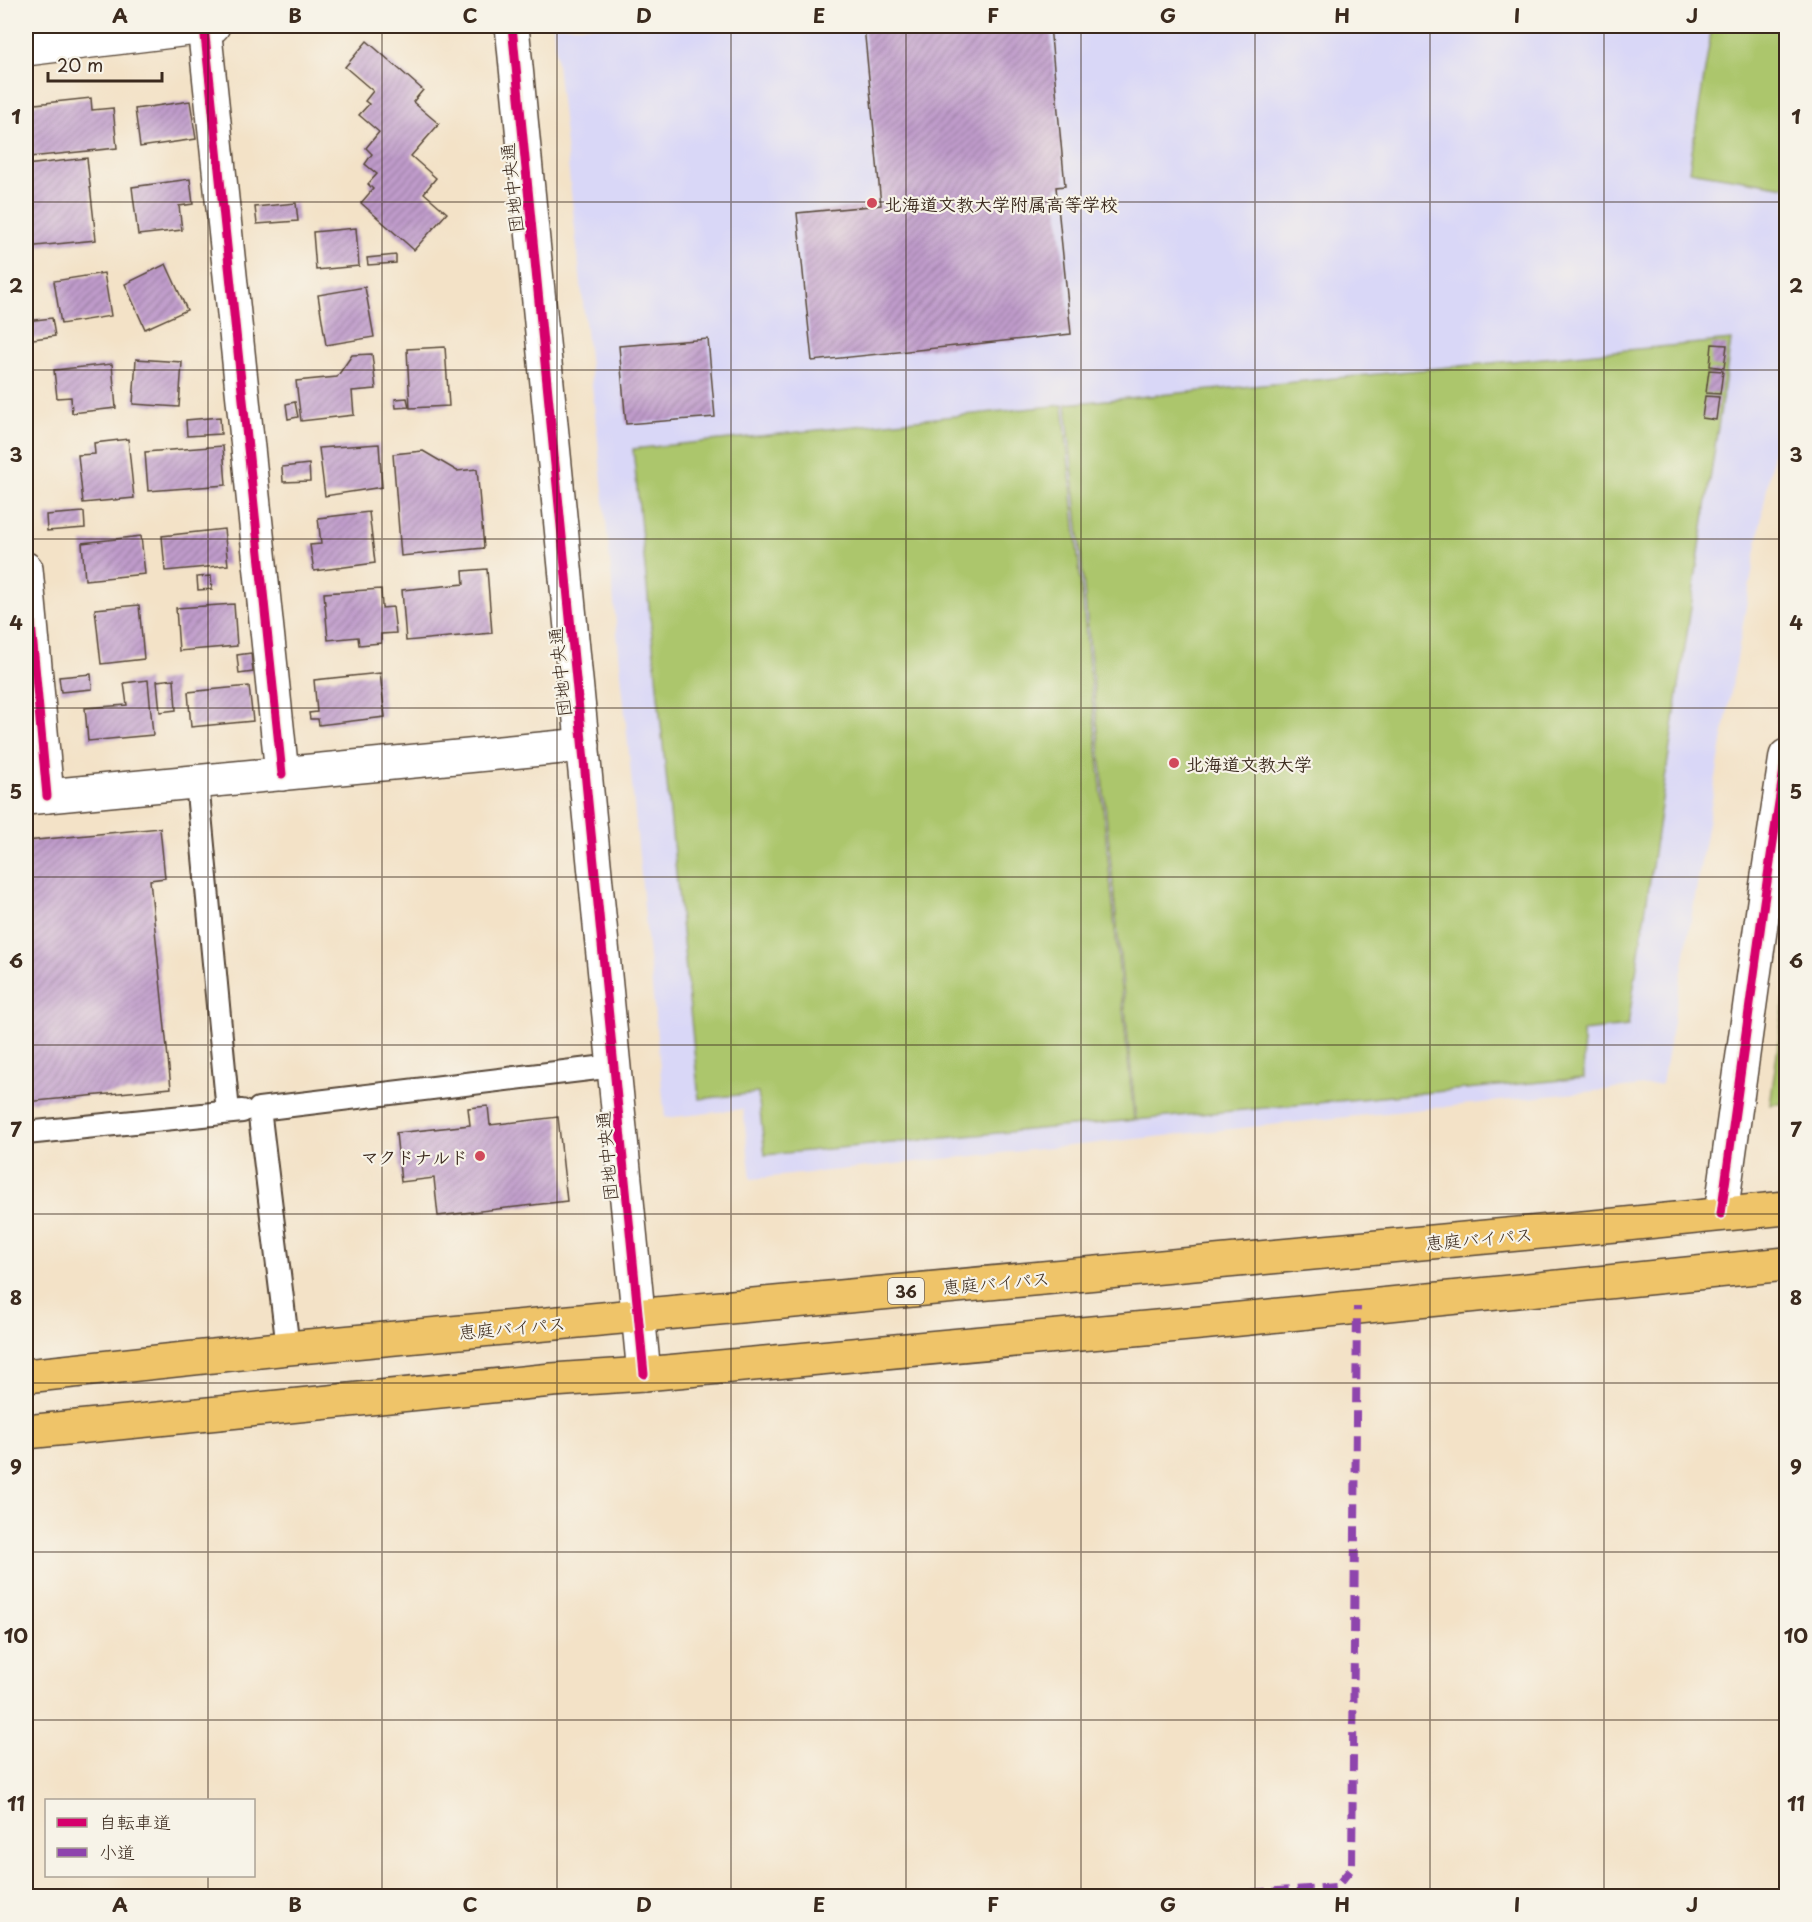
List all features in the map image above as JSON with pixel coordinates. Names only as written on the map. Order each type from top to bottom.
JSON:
[{"type":"highway","name":"恵庭バイパス","points":[[26,1376],[288,1348],[1786,1208]]},
{"type":"highway","points":[[26,1432],[552,1380],[644,1374],[1200,1323],[1786,1264]]},
{"type":"street","points":[[26,50],[208,26],[282,774]]},
{"type":"street","name":"団地中央通","points":[[512,26],[644,1374]]},
{"type":"street","points":[[26,569],[36,797],[583,745]]},
{"type":"street","points":[[1721,1214],[1775,904],[1786,756]]},
{"type":"lane","points":[[197,782],[228,1112]]},
{"type":"lane","points":[[26,1133],[259,1109],[614,1066]]},
{"type":"lane","points":[[259,1109],[288,1348]]},
{"type":"shaded area","name":"北海道文教大学","points":[[553,26],[1786,26],[1786,379],[1662,1084],[751,1179],[743,1109],[665,1118],[598,441]]},
{"type":"green space","points":[[1712,26],[1786,26],[1786,187],[1689,171]]},
{"type":"green space","points":[[1731,340],[1628,1026],[1583,1031],[1584,1078],[1136,1120],[1066,404]]},
{"type":"green space","points":[[1063,405],[1134,1120],[765,1155],[758,1093],[699,1099],[633,449]]},
{"type":"green space","points":[[1786,989],[1786,1103],[1770,1105]]},
{"type":"building","points":[[864,26],[1050,26],[1065,186],[1056,187],[1071,334],[812,361],[797,213],[881,205]]},
{"type":"building","points":[[367,41],[423,90],[413,102],[439,124],[411,156],[436,178],[424,193],[447,213],[414,250],[361,203],[373,189],[368,184],[377,174],[365,164],[372,154],[366,148],[379,132],[359,115],[369,104],[365,101],[373,91],[345,67]]},
{"type":"building","points":[[91,98],[92,110],[113,108],[117,148],[30,157],[26,105]]},
{"type":"building","points":[[190,101],[196,139],[140,147],[135,109]]},
{"type":"building","points":[[87,158],[96,240],[26,247],[26,165]]},
{"type":"building","points":[[190,179],[193,204],[179,206],[182,230],[138,235],[132,187]]},
{"type":"building","points":[[296,203],[298,221],[257,224],[255,207]]},
{"type":"building","points":[[356,228],[359,266],[316,270],[313,232]]},
{"type":"building","points":[[396,255],[396,263],[368,265],[367,258]]},
{"type":"building","points":[[166,264],[187,310],[145,329],[125,284]]},
{"type":"building","points":[[104,273],[111,316],[61,324],[54,281]]},
{"type":"building","points":[[365,287],[374,337],[326,345],[318,295]]},
{"type":"building","points":[[52,318],[55,336],[26,340],[26,321]]},
{"type":"building","points":[[708,339],[715,417],[626,424],[619,346]]},
{"type":"building","points":[[1712,344],[1727,345],[1724,368],[1710,366]]},
{"type":"building","points":[[445,347],[449,406],[410,408],[407,349]]},
{"type":"building","points":[[372,354],[376,389],[352,391],[354,415],[301,421],[296,381],[337,377],[352,355]]},
{"type":"building","points":[[136,359],[182,362],[179,407],[133,404]]},
{"type":"building","points":[[112,364],[116,408],[72,413],[71,397],[57,398],[54,370]]},
{"type":"building","points":[[1709,370],[1723,371],[1720,394],[1706,393]]},
{"type":"building","points":[[1705,396],[1719,397],[1716,420],[1702,418]]},
{"type":"building","points":[[407,398],[409,407],[396,408],[395,399]]},
{"type":"building","points":[[295,402],[298,417],[288,419],[286,404]]},
{"type":"building","points":[[220,417],[221,434],[187,436],[186,420]]},
{"type":"building","points":[[128,439],[134,498],[83,503],[78,455],[95,454],[94,443]]},
{"type":"building","points":[[379,444],[382,487],[325,496],[319,448]]},
{"type":"building","points":[[223,446],[226,485],[148,491],[145,452]]},
{"type":"building","points":[[423,451],[457,471],[477,469],[484,548],[401,556],[393,454]]},
{"type":"building","points":[[309,464],[310,481],[283,482],[282,467]]},
{"type":"building","points":[[84,512],[85,528],[47,531],[46,515]]},
{"type":"building","points":[[369,512],[375,563],[314,571],[310,545],[321,544],[318,518]]},
{"type":"building","points":[[224,529],[228,565],[165,571],[162,536]]},
{"type":"building","points":[[141,536],[145,574],[85,580],[82,543]]},
{"type":"building","points":[[487,569],[492,633],[406,641],[402,590],[464,584],[463,571]]},
{"type":"building","points":[[211,576],[212,589],[198,590],[197,577]]},
{"type":"building","points":[[381,589],[382,608],[393,607],[396,633],[381,634],[381,643],[359,645],[358,637],[328,640],[324,593]]},
{"type":"building","points":[[234,604],[237,646],[179,651],[176,608]]},
{"type":"building","points":[[139,605],[144,659],[101,664],[95,609]]},
{"type":"building","points":[[251,653],[253,672],[239,674],[237,655]]},
{"type":"building","points":[[380,673],[385,717],[319,725],[318,719],[310,719],[309,713],[317,712],[314,680]]},
{"type":"building","points":[[91,674],[92,689],[61,692],[59,677]]},
{"type":"building","points":[[174,679],[176,710],[160,712],[157,681]]},
{"type":"building","points":[[148,680],[153,735],[88,741],[85,708],[127,705],[124,683]]},
{"type":"building","points":[[249,686],[253,721],[191,727],[188,692]]},
{"type":"building","points":[[160,828],[165,878],[150,880],[171,1088],[26,1102],[26,841]]},
{"type":"building","name":"マクドナルド","points":[[488,1106],[490,1125],[558,1117],[567,1201],[438,1216],[434,1178],[401,1182],[396,1133],[470,1125],[468,1108]]},
{"type":"marked path","points":[[1205,1896],[1336,1887],[1352,1868],[1357,1307]]},
{"type":"cycle path","points":[[204,26],[282,774]]},
{"type":"cycle path","points":[[512,26],[644,1374]]},
{"type":"cycle path","points":[[26,569],[47,796]]},
{"type":"cycle path","points":[[1721,1214],[1786,756]]},
{"type":"place","name":"北海道文教大学附属高等学校","points":[[872,203]]},
{"type":"place","name":"北海道文教大学","points":[[1174,763]]},
{"type":"place","name":"マクドナルド","points":[[480,1156]]}]
